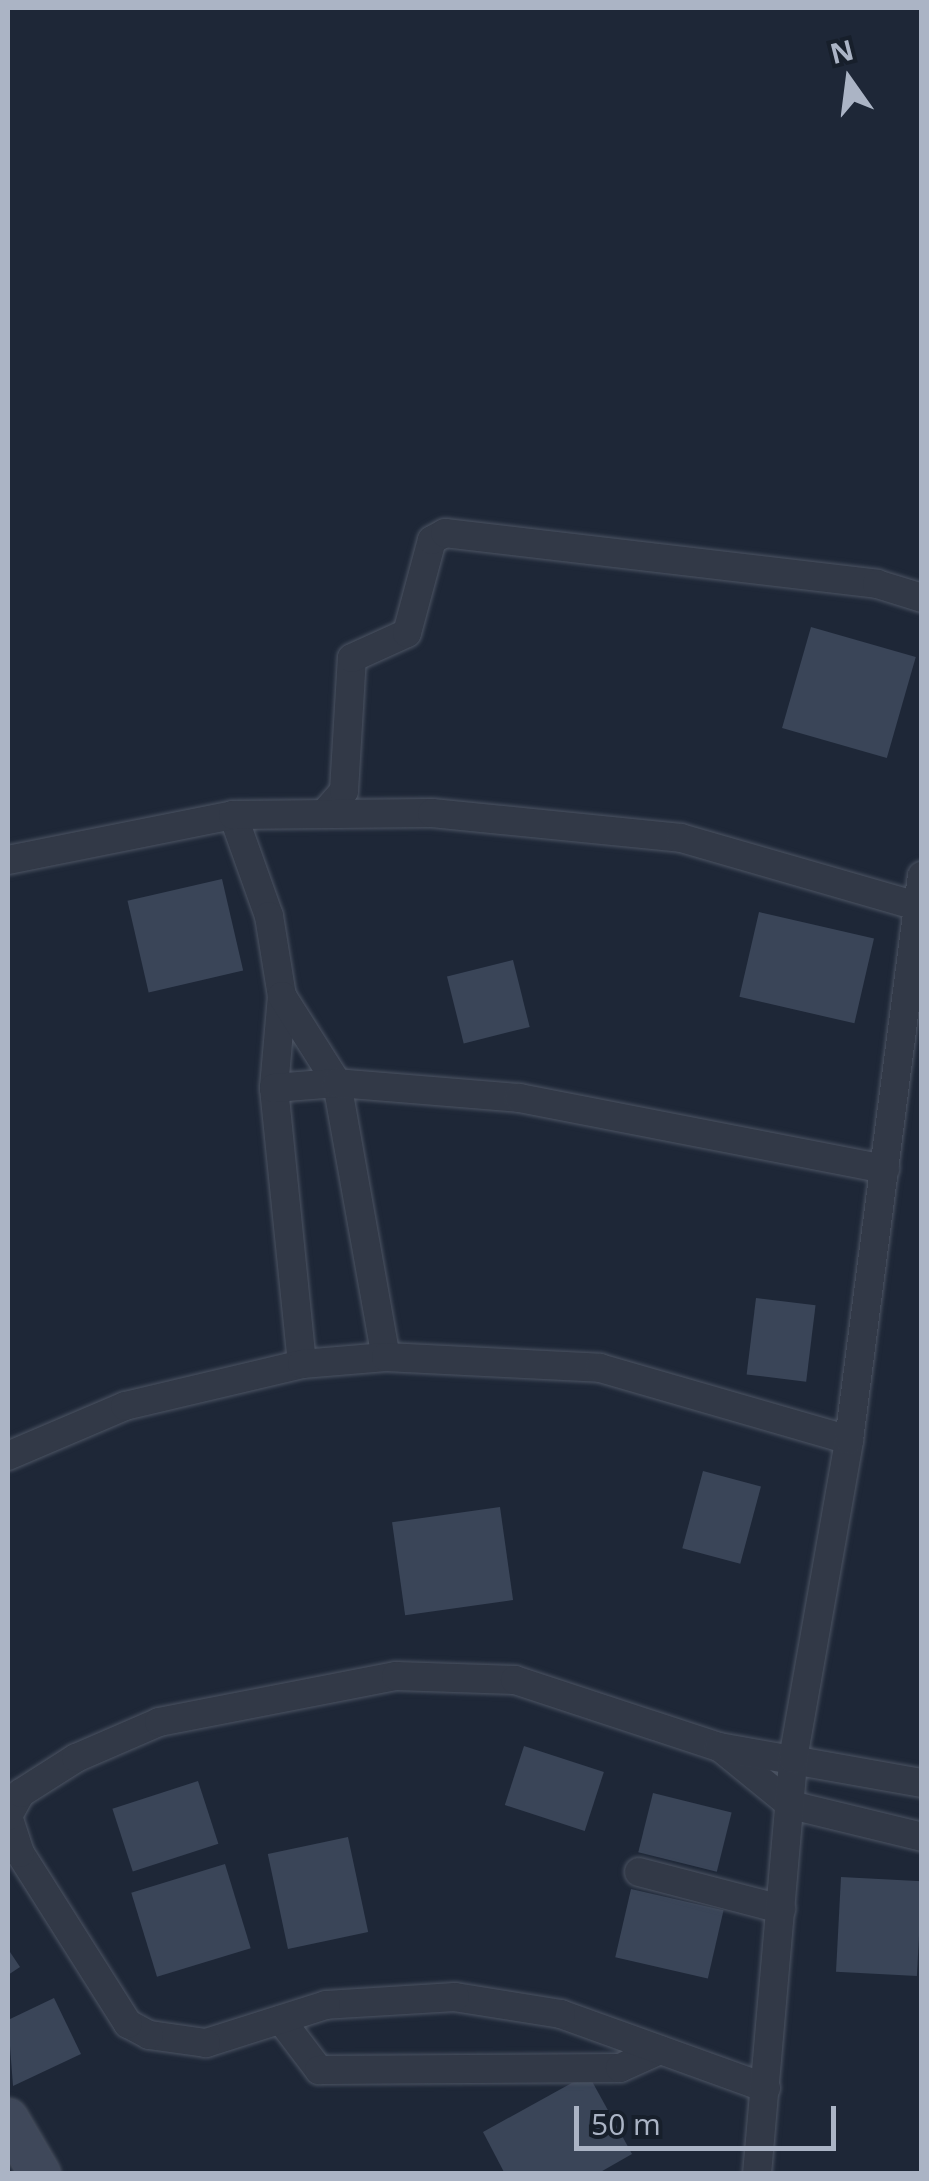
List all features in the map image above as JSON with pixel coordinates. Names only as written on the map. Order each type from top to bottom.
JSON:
[{"type":"street","points":[[324,814],[344,791],[352,658],[407,633],[432,540],[445,533],[877,584],[922,598]]},
{"type":"street","points":[[8,860],[232,815],[432,813],[681,838],[916,906]]},
{"type":"street","points":[[232,815],[269,916],[282,996],[274,1088],[302,1364]]},
{"type":"street","points":[[757,2174],[794,1759],[849,1440],[922,876]]},
{"type":"street","points":[[282,996],[338,1082],[386,1357]]},
{"type":"street","points":[[274,1088],[338,1082],[519,1098],[886,1169]]},
{"type":"street","points":[[8,1456],[126,1406],[302,1364],[386,1357],[600,1368],[849,1440]]},
{"type":"street","points":[[766,2088],[561,2014],[455,1997],[396,1996],[281,2020],[206,2043],[128,2024],[20,1853],[8,1816],[21,1793],[158,1722],[396,1676],[515,1680],[719,1746],[922,1783]]},
{"type":"street","points":[[719,1746],[791,1805],[922,1837]]},
{"type":"street","points":[[639,1872],[781,1908]]},
{"type":"street","points":[[281,2020],[320,2070],[620,2068],[660,2050]]},
{"type":"street","points":[[8,2119],[40,2174]]},
{"type":"building","points":[[811,627],[916,657],[887,758],[782,728]]},
{"type":"building","points":[[222,879],[243,971],[149,992],[127,901]]},
{"type":"building","points":[[759,912],[874,939],[854,1023],[739,997]]},
{"type":"building","points":[[513,960],[530,1027],[464,1043],[447,976]]},
{"type":"building","points":[[756,1298],[816,1305],[806,1382],[747,1374]]},
{"type":"building","points":[[703,1471],[761,1487],[740,1564],[682,1548]]},
{"type":"building","points":[[500,1507],[513,1600],[405,1615],[392,1522]]},
{"type":"building","points":[[524,1746],[604,1772],[585,1831],[505,1805]]},
{"type":"building","points":[[198,1781],[218,1844],[133,1872],[112,1809]]},
{"type":"building","points":[[653,1793],[732,1813],[717,1872],[638,1852]]},
{"type":"building","points":[[348,1837],[368,1932],[288,1949],[268,1854]]},
{"type":"building","points":[[225,1864],[251,1948],[157,1977],[131,1893]]},
{"type":"building","points":[[841,1877],[922,1881],[917,1976],[836,1972]]},
{"type":"building","points":[[631,1889],[724,1910],[708,1979],[615,1957]]},
{"type":"building","points":[[8,1949],[20,1967],[8,1975]]},
{"type":"building","points":[[54,1998],[81,2054],[13,2086],[8,2020]]},
{"type":"building","points":[[588,2074],[632,2154],[597,2174],[505,2174],[483,2132]]}]
